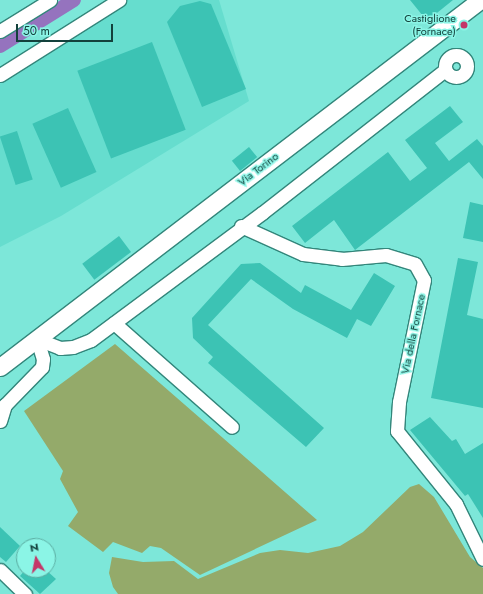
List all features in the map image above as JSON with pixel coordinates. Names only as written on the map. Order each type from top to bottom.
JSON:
[{"type":"main road","name":"Via Torino","points":[[0,367],[480,0]]},
{"type":"street","points":[[0,31],[50,0]]},
{"type":"street","points":[[0,75],[119,0]]},
{"type":"street","points":[[37,339],[60,348],[73,347],[91,340],[241,226],[262,213],[446,70]]},
{"type":"street","name":"Via della Fornace","points":[[241,226],[303,254],[342,260],[386,256],[415,264],[424,280],[398,402],[397,431],[456,504],[483,559]]},
{"type":"street","points":[[114,323],[232,427]]},
{"type":"street","points":[[0,421],[5,405],[42,367],[43,359],[37,339]]},
{"type":"street","points":[[0,570],[25,594]]},
{"type":"shaded area","points":[[121,0],[219,0],[249,101],[61,216],[0,247],[0,75]]},
{"type":"shaded area","points":[[115,344],[317,520],[200,575],[161,548],[150,546],[142,553],[113,542],[103,552],[68,526],[78,512],[60,479],[63,471],[24,411]]},
{"type":"shaded area","points":[[419,484],[434,497],[470,557],[483,568],[483,594],[118,594],[113,587],[109,573],[112,557],[143,562],[174,561],[198,579],[260,553],[280,550],[308,553],[340,546],[363,532],[410,487]]},
{"type":"building","points":[[410,0],[453,0],[427,21]]},
{"type":"building","points":[[200,1],[211,4],[246,89],[202,107],[167,22],[180,6]]},
{"type":"building","points":[[152,42],[186,130],[111,158],[77,71]]},
{"type":"building","points":[[450,106],[463,122],[435,143],[449,161],[477,139],[483,146],[483,179],[469,162],[355,250],[334,220],[305,243],[292,226],[388,152],[410,181],[427,168],[405,140]]},
{"type":"building","points":[[68,108],[96,172],[61,188],[32,124]]},
{"type":"building","points":[[17,131],[33,180],[16,185],[0,137]]},
{"type":"building","points":[[249,147],[257,157],[240,171],[232,161]]},
{"type":"building","points":[[470,202],[483,205],[483,242],[463,238]]},
{"type":"building","points":[[119,236],[131,252],[94,280],[82,264]]},
{"type":"building","points":[[458,258],[478,262],[467,315],[483,319],[483,408],[431,398]]},
{"type":"building","points":[[260,263],[301,293],[305,285],[351,310],[374,273],[395,286],[371,326],[357,319],[347,338],[293,309],[251,279],[208,325],[324,428],[306,447],[208,363],[213,357],[193,338],[192,318],[241,264]]},
{"type":"building","points":[[430,417],[452,441],[456,439],[465,454],[483,443],[483,518],[468,494],[465,496],[410,430]]},
{"type":"building","points":[[0,527],[16,542],[16,551],[6,562],[0,557]]},
{"type":"building","points":[[22,578],[56,579],[40,594]]},
{"type":"waterway","points":[[0,46],[74,0]]},
{"type":"place","name":"Castiglione (Fornace)","points":[[464,25]]}]
